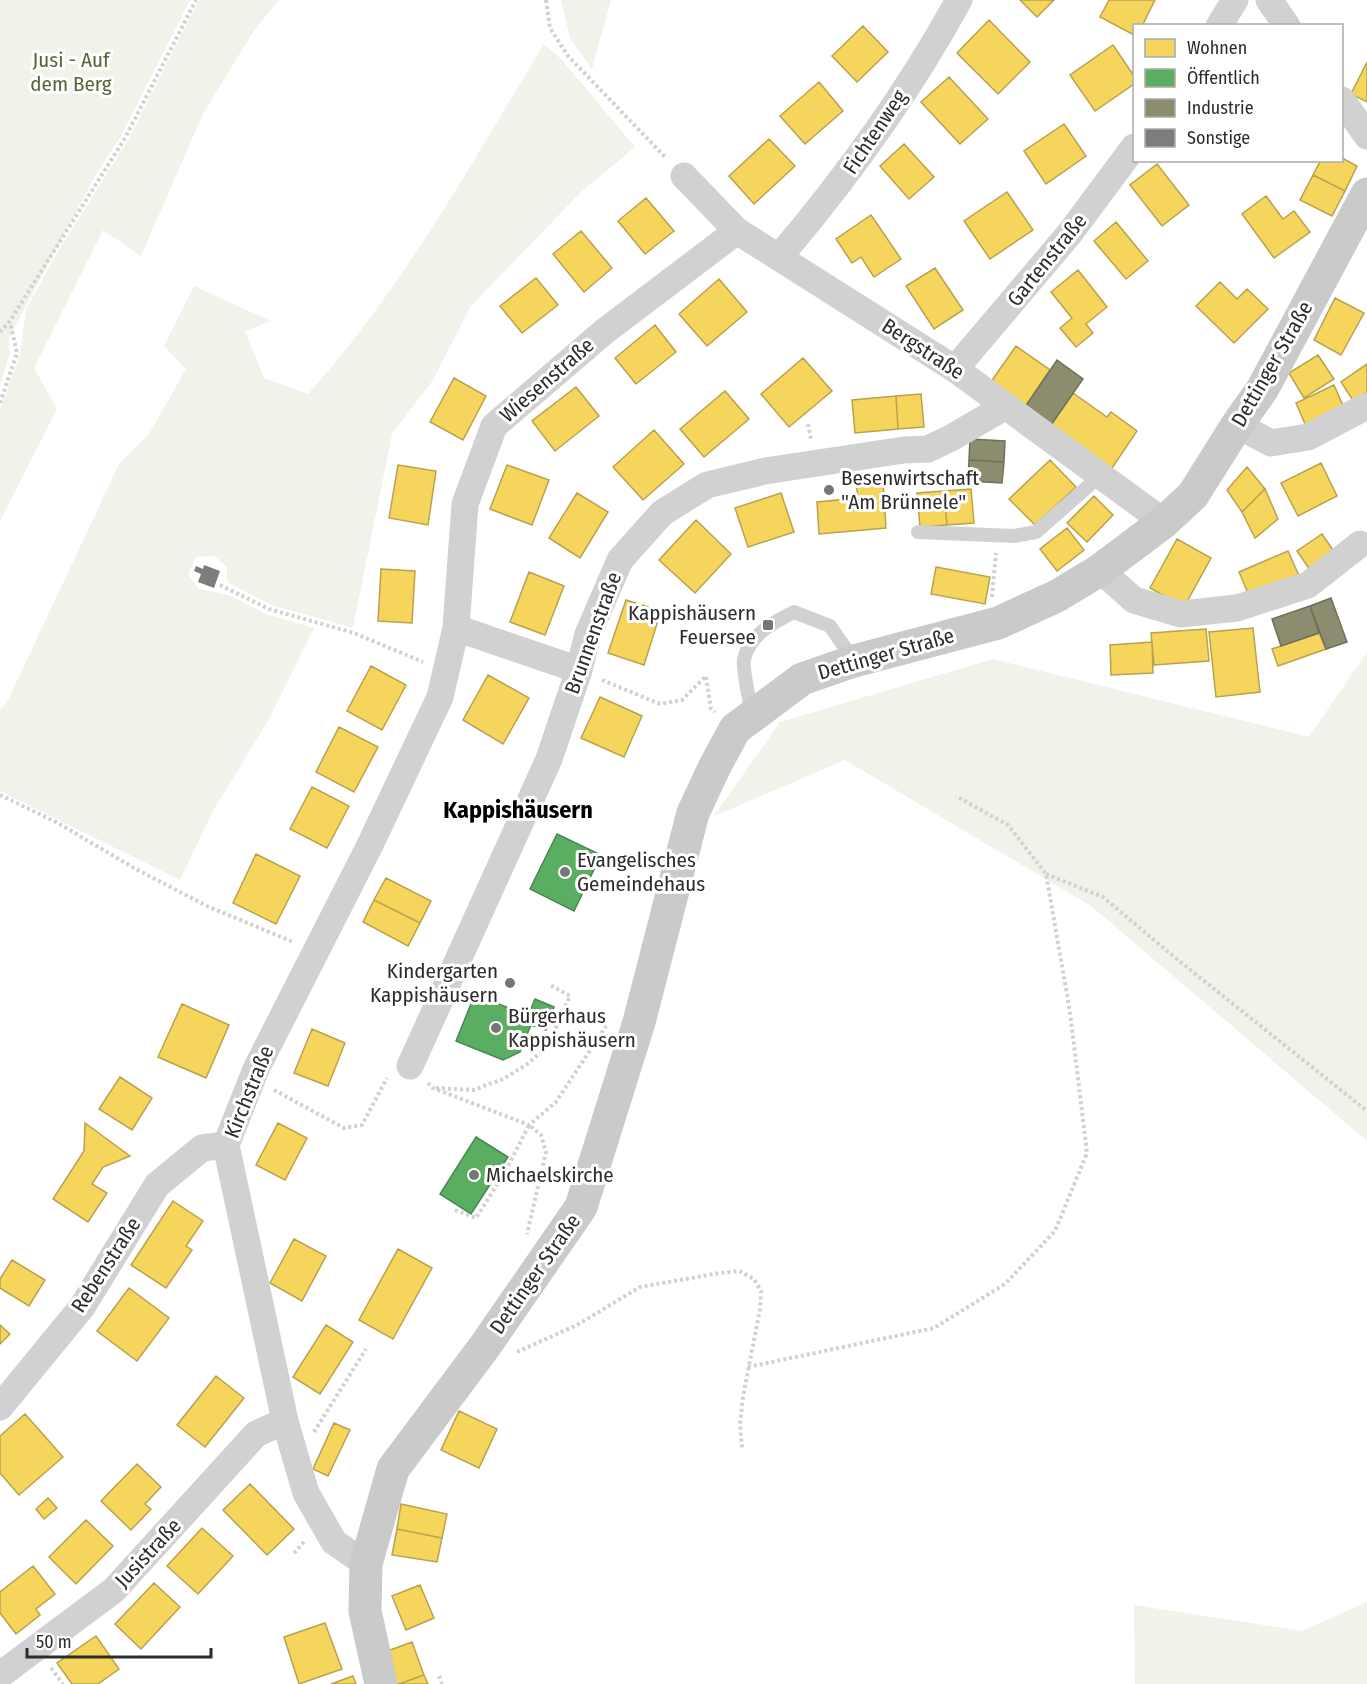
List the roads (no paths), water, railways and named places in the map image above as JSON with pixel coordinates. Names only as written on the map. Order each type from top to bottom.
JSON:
[{"type":"street","name":"Fichtenweg","points":[[780,256],[849,171],[943,29],[959,0]]},
{"type":"street","points":[[1220,24],[1235,0]]},
{"type":"street","points":[[1269,0],[1286,24]]},
{"type":"street","points":[[1343,103],[1367,136]]},
{"type":"street","name":"Gartenstraße","points":[[955,369],[1070,233],[1133,148]]},
{"type":"street","name":"Bergstraße","points":[[684,176],[737,231],[780,256],[955,369],[1164,522]]},
{"type":"street","name":"Dettinger Straße","points":[[381,1684],[365,1611],[366,1564],[393,1469],[485,1346],[581,1208],[639,1022],[693,813],[714,768],[744,722],[802,679],[854,661],[998,622],[1057,596],[1100,570],[1164,522],[1193,495],[1263,388],[1367,194]]},
{"type":"street","name":"Wiesenstraße","points":[[456,628],[465,504],[494,426],[605,331],[737,231]]},
{"type":"street","name":"Brunnenstraße","points":[[410,1066],[549,759],[579,670],[588,634],[620,561],[662,513],[707,485],[765,471],[904,450],[928,449],[1006,405]]},
{"type":"street","points":[[1237,425],[1271,443],[1308,436],[1367,406]]},
{"type":"street","points":[[1100,570],[1134,600],[1181,614],[1237,608],[1308,585],[1360,544]]},
{"type":"street","points":[[456,628],[579,670]]},
{"type":"street","name":"Kirchstraße","points":[[366,1564],[334,1542],[306,1493],[285,1421],[226,1145],[255,1069],[369,847],[440,697],[456,628]]},
{"type":"street","name":"Rebenstraße","points":[[0,1407],[82,1307],[157,1185],[202,1148],[226,1145]]},
{"type":"street","name":"Jusistraße","points":[[0,1675],[114,1590],[256,1434],[285,1421]]},
{"type":"lane","points":[[918,532],[1014,536],[1036,532],[1101,475]]},
{"type":"lane","points":[[744,722],[744,660],[752,642],[768,626],[794,612],[830,626],[854,661]]},
{"type":"place","name":"Besenwirtschaft \"Am Brünnele\"","points":[[829,490]]},
{"type":"place","name":"Kappishäusern Feuersee","points":[[768,625]]},
{"type":"place","name":"Evangelisches Gemeindehaus","points":[[565,872]]},
{"type":"place","name":"Kindergarten Kappishäusern","points":[[510,983]]},
{"type":"place","name":"Bürgerhaus Kappishäusern","points":[[496,1028]]},
{"type":"place","name":"Michaelskirche","points":[[474,1175]]},
{"type":"district","name":"Kappishäusern","points":[[518,810]]},
{"type":"park label","name":"Jusi - Auf dem Berg","points":[[71,72]]}]
